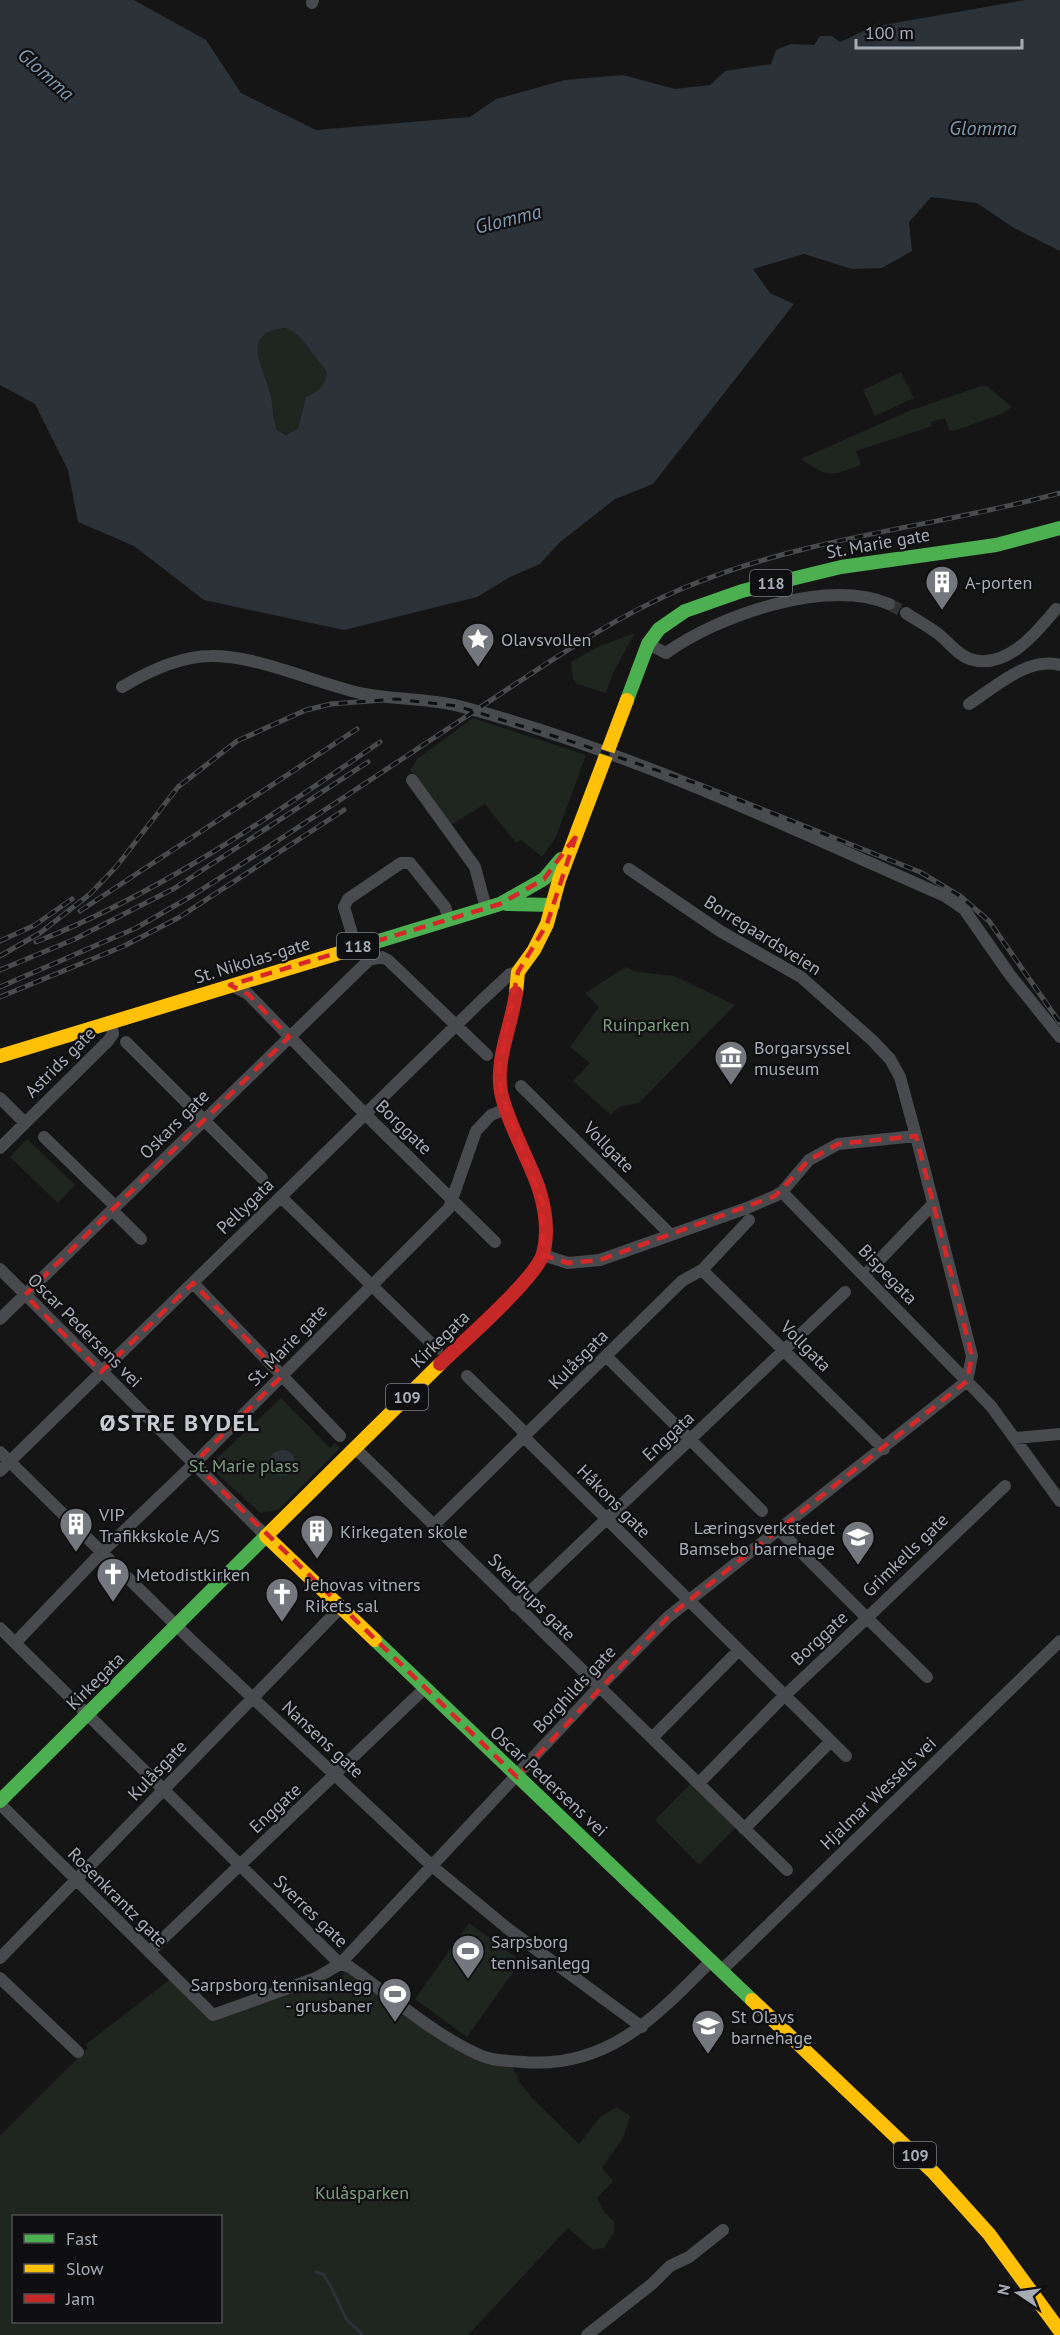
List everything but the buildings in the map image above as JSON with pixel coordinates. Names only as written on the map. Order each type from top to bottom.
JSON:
[{"type":"main road","name":"St. Marie gate","points":[[553,905],[559,880],[634,679],[652,646],[704,604],[752,588],[841,567],[1014,541],[1060,528]]},
{"type":"main road","name":"St. Marie gate","points":[[543,1255],[546,1218],[506,1109],[501,1092],[499,1068],[513,1015],[518,972],[540,939],[553,905],[571,871],[596,800],[601,770]]},
{"type":"main road","name":"St. Nikolas-gate","points":[[0,1056],[500,904],[544,879],[576,836]]},
{"type":"main road","name":"St. Nikolas-gate","points":[[500,904],[553,905]]},
{"type":"main road","name":"Kirkegata","points":[[0,1802],[176,1624],[524,1282],[543,1255]]},
{"type":"main road","name":"Oscar Pedersens vei","points":[[266,1536],[424,1689],[717,1965],[847,2093],[934,2173],[989,2234],[1060,2331]]},
{"type":"street","points":[[652,646],[666,652],[687,637],[759,610],[801,599],[840,595],[875,598],[890,604]]},
{"type":"street","points":[[906,613],[938,633],[962,654],[979,661],[1004,656],[1028,642],[1056,609]]},
{"type":"street","points":[[122,687],[142,675],[190,659],[211,656],[236,658],[362,693],[457,706],[655,769],[945,896],[964,909],[1010,975],[1060,1037]]},
{"type":"street","points":[[969,704],[1021,671],[1039,664],[1060,665]]},
{"type":"street","points":[[412,780],[475,867],[486,908]]},
{"type":"street","points":[[356,947],[344,907],[348,899],[401,863],[410,863],[445,907],[449,919]]},
{"type":"street","name":"Borregaardsveien","points":[[629,869],[720,931],[801,977],[872,1040],[896,1067],[905,1088],[972,1356],[967,1381]]},
{"type":"street","name":"Oskars gate","points":[[0,1319],[363,965],[374,957],[388,960],[456,1026]]},
{"type":"street","name":"Pellygata","points":[[0,1471],[456,1026],[510,974],[518,972]]},
{"type":"street","name":"Borggate","points":[[230,985],[248,994],[495,1242]]},
{"type":"street","name":"Astrids gate","points":[[0,1148],[108,1041],[113,1034],[111,1024]]},
{"type":"street","points":[[456,1026],[487,1055]]},
{"type":"street","points":[[126,1042],[262,1178]]},
{"type":"street","name":"Vollgate","points":[[521,1086],[671,1235]]},
{"type":"street","points":[[0,1098],[26,1123]]},
{"type":"street","name":"St. Marie gate","points":[[15,1643],[102,1552],[449,1208],[476,1131],[490,1115],[506,1109]]},
{"type":"street","points":[[543,1255],[568,1263],[585,1263],[747,1208],[782,1192],[809,1160],[823,1150],[838,1144],[916,1136]]},
{"type":"street","points":[[44,1137],[141,1239]]},
{"type":"street","name":"Bispegata","points":[[782,1192],[967,1381]]},
{"type":"street","points":[[281,1197],[437,1349]]},
{"type":"street","points":[[865,1275],[933,1204]]},
{"type":"street","name":"Kulåsgata","points":[[434,1525],[525,1438],[682,1281],[702,1270],[749,1220]]},
{"type":"street","name":"Oscar Pedersens vei","points":[[0,1269],[266,1536]]},
{"type":"street","name":"Vollgata","points":[[702,1270],[884,1449]]},
{"type":"street","points":[[193,1283],[340,1436]]},
{"type":"street","name":"Enggata","points":[[515,1606],[845,1292]]},
{"type":"street","points":[[606,1356],[762,1511]]},
{"type":"street","name":"Håkons gate","points":[[467,1376],[521,1429],[525,1438],[846,1756]]},
{"type":"street","points":[[967,1381],[991,1406],[1060,1502]]},
{"type":"street","name":"Borghilds gate","points":[[213,2015],[316,1978],[340,1964],[598,1688],[687,1600],[884,1449],[967,1381]]},
{"type":"street","points":[[1015,1438],[1060,1434]]},
{"type":"street","name":"Sverdrups gate","points":[[355,1448],[598,1688],[787,1870]]},
{"type":"street","name":"Nansens gate","points":[[0,1452],[251,1696],[432,1866],[507,1928],[642,2027]]},
{"type":"street","name":"Grimkells gate","points":[[927,1677],[867,1618],[1005,1486]]},
{"type":"street","name":"Borggate","points":[[779,1530],[867,1618],[785,1695]]},
{"type":"street","name":"Kulåsgate","points":[[0,1958],[251,1696],[340,1607]]},
{"type":"street","name":"Sverres gate","points":[[0,1628],[164,1789],[239,1867],[340,1964],[350,1967],[446,2036],[484,2057],[534,2063],[581,2057],[615,2044],[642,2027],[717,1965]]},
{"type":"street","name":"Hjalmar Wessels vei","points":[[717,1965],[1060,1641]]},
{"type":"street","points":[[652,1738],[739,1650]]},
{"type":"street","name":"Enggate","points":[[149,1952],[424,1689]]},
{"type":"street","points":[[699,1783],[785,1695]]},
{"type":"street","points":[[744,1828],[831,1741]]},
{"type":"street","name":"Rosenkrantz gate","points":[[0,1802],[75,1880],[213,2015]]},
{"type":"street","points":[[0,1978],[78,2052]]},
{"type":"street","points":[[588,2335],[652,2284],[669,2266],[688,2257],[723,2230]]},
{"type":"highlighted area","points":[[576,836],[547,924],[518,972],[499,1068],[501,1092],[542,1202],[543,1255],[568,1263],[600,1260],[775,1196],[809,1160],[838,1144],[916,1136],[972,1356],[967,1381],[668,1617],[517,1777],[194,1463],[282,1376],[193,1283],[101,1372],[25,1295],[289,1037],[248,994],[230,985],[500,904],[544,879]]},
{"type":"green space","points":[[286,328],[299,336],[327,372],[321,388],[306,397],[298,430],[286,435],[277,430],[271,398],[257,352],[258,343],[263,336],[271,331]]},
{"type":"green space","points":[[901,372],[914,398],[875,416],[863,390]]},
{"type":"green space","points":[[981,386],[987,386],[1012,407],[1001,414],[953,431],[949,430],[945,418],[931,422],[932,426],[856,451],[861,465],[836,473],[824,473],[801,459],[909,411]]},
{"type":"green space","points":[[635,633],[613,673],[606,693],[577,684],[573,679],[571,662],[602,645]]},
{"type":"green space","points":[[473,718],[586,755],[556,837],[542,857],[521,840],[516,843],[485,804],[451,825],[410,770],[417,759]]},
{"type":"green space","name":"Ruinparken","points":[[626,967],[638,972],[674,976],[735,1005],[639,1103],[619,1107],[611,1115],[573,1081],[590,1063],[570,1047],[599,1007],[585,993]]},
{"type":"green space","points":[[27,1139],[75,1185],[58,1203],[10,1157]]},
{"type":"green space","name":"St. Marie plass","points":[[281,1398],[330,1448],[335,1443],[340,1448],[278,1510],[260,1513],[214,1471],[213,1462]]},
{"type":"green space","points":[[691,1783],[739,1824],[699,1865],[655,1820]]},
{"type":"green space","name":"Sarpsborg tennisanlegg","points":[[469,1923],[521,1961],[467,2037],[415,1999]]},
{"type":"green space","name":"Kulåsparken","points":[[346,1970],[500,2066],[513,2068],[521,2084],[532,2098],[579,2144],[600,2117],[617,2107],[630,2116],[623,2138],[602,2168],[613,2181],[597,2198],[605,2213],[614,2221],[614,2232],[604,2248],[593,2250],[568,2228],[468,2335],[0,2335],[0,2136],[88,2048],[85,2045],[173,1977],[206,2011],[316,1978],[329,1995]]},
{"type":"water","name":"Glomma","points":[[0,0],[134,0],[206,40],[241,93],[316,130],[470,117],[496,99],[565,80],[623,75],[675,89],[710,85],[725,71],[771,64],[776,50],[791,44],[814,45],[820,36],[832,36],[840,42],[872,27],[1025,0],[1060,0],[1060,251],[1014,228],[977,203],[931,197],[909,222],[912,251],[882,268],[852,269],[804,254],[753,269],[770,293],[794,304],[653,484],[615,499],[559,543],[540,564],[510,577],[477,597],[344,630],[204,600],[134,546],[78,522],[68,470],[35,404],[0,385]],"holes":[[[286,328],[299,336],[327,372],[321,388],[306,397],[298,429],[286,435],[277,430],[275,425],[271,398],[260,362],[258,343],[263,336],[272,331]]]},
{"type":"water","points":[[282,1450],[291,1454],[295,1463],[291,1472],[282,1476],[273,1472],[269,1463],[273,1454]]},
{"type":"waterway","points":[[316,2272],[323,2274],[346,2318],[362,2335]]},
{"type":"tunnel","points":[[889,604],[906,613]]},
{"type":"railway","points":[[0,987],[136,928],[190,897],[572,647],[656,600],[731,570],[777,556],[1060,493]]},
{"type":"railway","points":[[0,956],[40,933],[90,894],[116,867],[178,787],[237,741],[306,710],[331,704],[396,699],[457,706],[576,743],[701,785],[920,872],[960,896],[989,921],[1060,1023]]},
{"type":"railway","points":[[80,911],[357,729]]},
{"type":"railway","points":[[36,942],[127,901],[170,877],[256,825],[380,742]]},
{"type":"railway","points":[[0,970],[75,939],[175,888],[368,762]]},
{"type":"railway","points":[[0,997],[124,946],[178,918],[344,810]]},
{"type":"railway","points":[[0,941],[35,925],[72,899]]},
{"type":"traffic: fast","points":[[627,700],[648,644],[659,629],[685,611],[742,591],[841,567],[996,545],[1060,528]]},
{"type":"traffic: fast","points":[[369,944],[500,904],[544,879],[561,859]]},
{"type":"traffic: fast","points":[[506,904],[553,905]]},
{"type":"traffic: fast","points":[[0,1801],[266,1536]]},
{"type":"traffic: fast","points":[[375,1640],[752,2000]]},
{"type":"traffic: slow","points":[[516,993],[518,972],[534,950],[547,924],[559,880],[627,700]]},
{"type":"traffic: slow","points":[[0,1056],[369,944]]},
{"type":"traffic: slow","points":[[375,1640],[266,1536],[440,1364]]},
{"type":"traffic: slow","points":[[752,2000],[934,2173],[989,2234],[1060,2331]]},
{"type":"traffic: jam","points":[[440,1364],[513,1294],[537,1265],[545,1246],[545,1220],[540,1194],[507,1114],[501,1092],[500,1067],[516,993]]},
{"type":"place","name":"A-porten","points":[[942,611]]},
{"type":"place","name":"Olavsvollen","points":[[478,668]]},
{"type":"place","name":"Borgarsyssel museum","points":[[731,1086]]},
{"type":"place","name":"VIP Trafikkskole A/S","points":[[76,1553]]},
{"type":"place","name":"Kirkegaten skole","points":[[317,1560]]},
{"type":"place","name":"Læringsverkstedet Bamsebo barnehage","points":[[858,1566]]},
{"type":"place","name":"Metodistkirken","points":[[113,1603]]},
{"type":"place","name":"Jehovas vitners Rikets sal","points":[[282,1623]]},
{"type":"place","name":"Sarpsborg tennisanlegg","points":[[468,1980]]},
{"type":"place","name":"Sarpsborg tennisanlegg - grusbaner","points":[[395,2023]]},
{"type":"place","name":"St Olavs barnehage","points":[[708,2055]]},
{"type":"district","name":"ØSTRE BYDEL","points":[[180,1422]]}]
